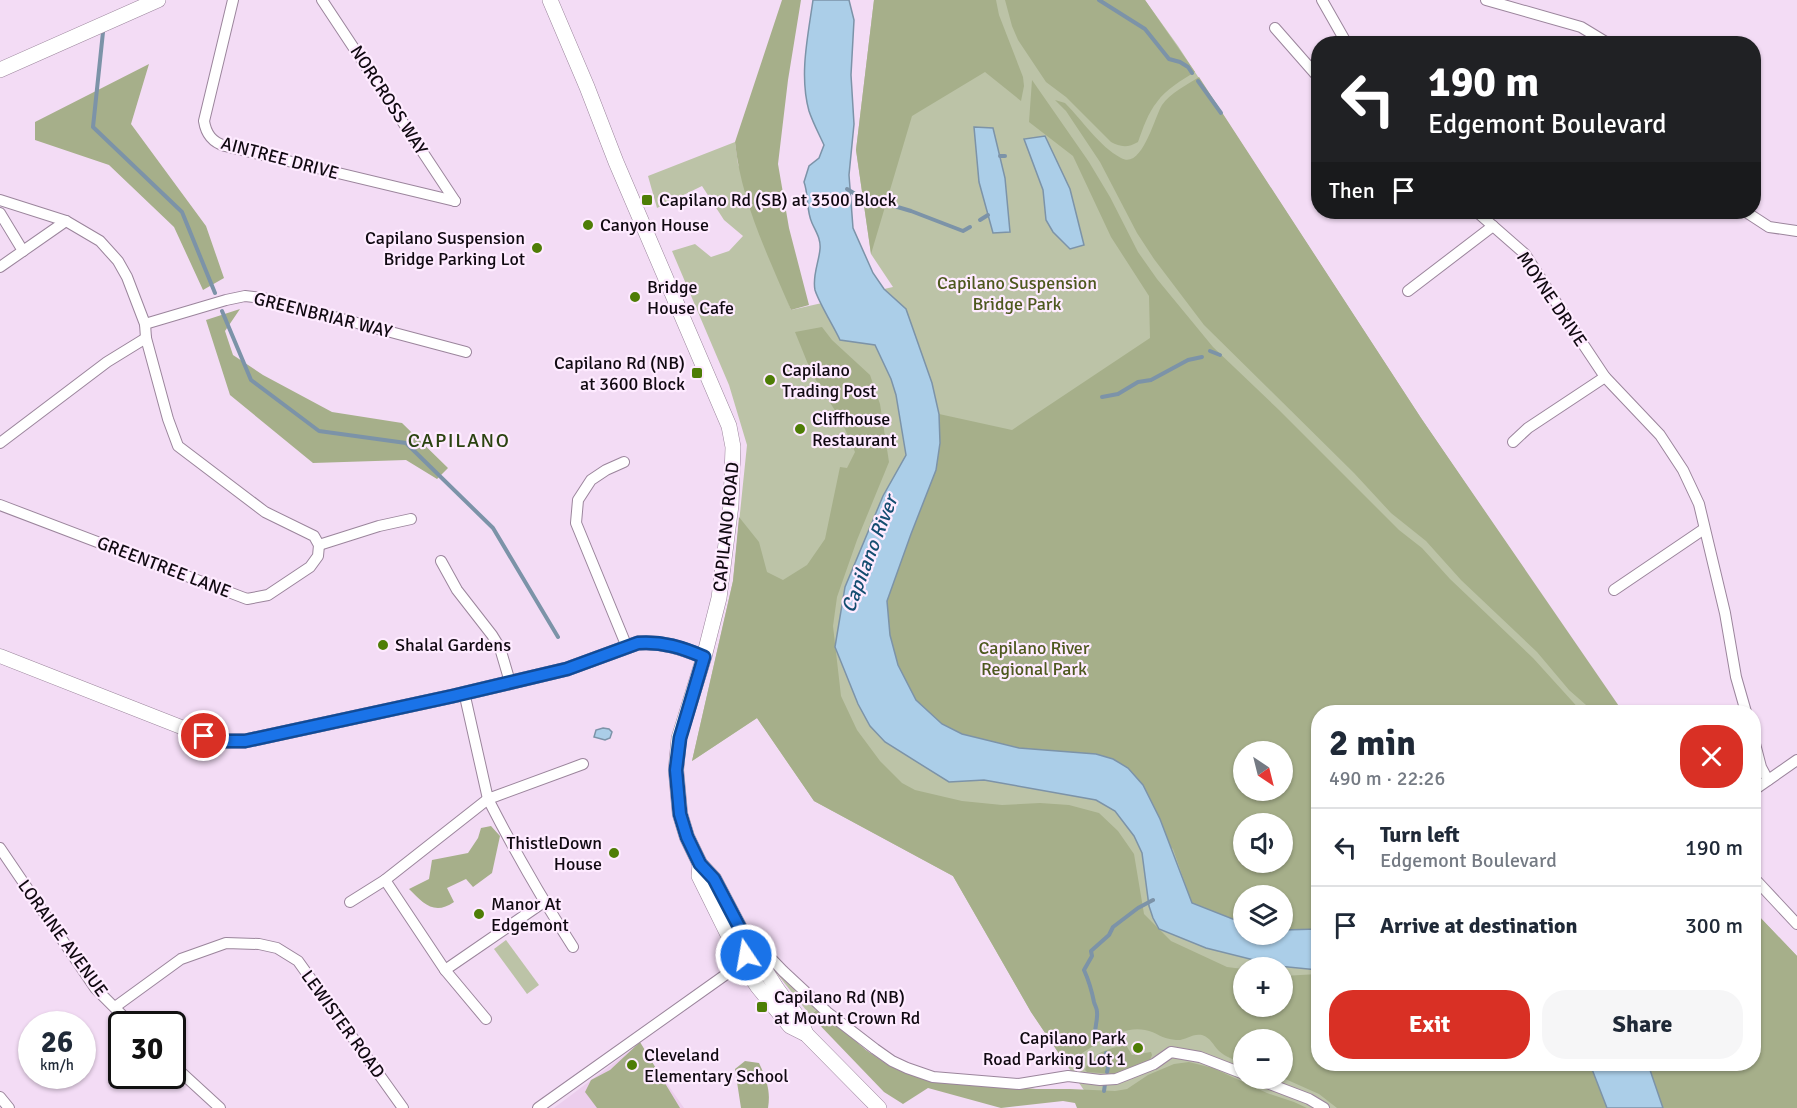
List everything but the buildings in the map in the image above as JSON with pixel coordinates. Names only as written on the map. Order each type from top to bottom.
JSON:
[{"type":"main road","points":[[0,70],[158,0]]},
{"type":"main road","name":"CAPILANO ROAD","points":[[550,0],[616,162],[729,426],[733,447],[730,505],[719,598],[680,738],[676,770],[680,814],[687,837],[700,864],[714,879],[746,940],[800,1020],[806,1034]]},
{"type":"main road","name":"CAPILANO ROAD","points":[[700,864],[699,876],[707,894],[742,963],[758,987],[790,1026],[806,1034],[879,1108]]},
{"type":"main road","points":[[707,894],[718,902],[733,930],[746,940]]},
{"type":"main road","points":[[742,963],[754,969],[762,983],[783,996]]},
{"type":"street","name":"AINTREE DRIVE","points":[[233,0],[204,121],[205,129],[214,142],[455,201]]},
{"type":"street","name":"NORCROSS WAY","points":[[322,0],[455,201]]},
{"type":"street","points":[[1322,0],[1342,36]]},
{"type":"street","points":[[1486,0],[1581,27],[1596,36]]},
{"type":"street","points":[[1275,28],[1311,69]]},
{"type":"street","points":[[0,200],[66,221],[100,241],[118,261],[127,277],[145,324],[146,339],[168,420],[178,446],[265,512],[314,536],[319,551],[379,525],[411,519]]},
{"type":"street","points":[[0,213],[23,251]]},
{"type":"street","name":"MOYNE DRIVE","points":[[1485,219],[1525,254],[1605,376],[1649,421],[1675,455],[1699,504],[1744,705]]},
{"type":"street","points":[[1757,219],[1769,227],[1797,231]]},
{"type":"street","points":[[0,267],[66,221]]},
{"type":"street","points":[[1407,291],[1493,226]]},
{"type":"street","name":"GREENBRIAR WAY","points":[[145,324],[245,296],[263,298],[466,352]]},
{"type":"street","points":[[0,443],[107,362],[146,339]]},
{"type":"street","points":[[1513,442],[1528,428],[1605,376]]},
{"type":"street","points":[[624,462],[591,480],[578,500],[576,523],[627,647]]},
{"type":"street","name":"GREENTREE LANE","points":[[0,505],[247,599],[268,595],[310,567],[319,551]]},
{"type":"street","points":[[1614,590],[1704,529]]},
{"type":"street","points":[[441,561],[457,590],[500,648],[510,682]]},
{"type":"street","points":[[0,656],[204,736],[224,741],[245,741],[567,669],[638,643],[676,646],[704,657]]},
{"type":"street","points":[[464,692],[488,799],[544,902],[573,947]]},
{"type":"street","points":[[1761,785],[1797,760]]},
{"type":"street","points":[[350,902],[385,880],[488,799],[583,764]]},
{"type":"street","points":[[1761,767],[1767,780]]},
{"type":"street","name":"LORAINE AVENUE","points":[[0,848],[95,988],[119,1011]]},
{"type":"street","points":[[385,880],[445,970],[486,1019]]},
{"type":"street","points":[[1761,885],[1797,924]]},
{"type":"street","points":[[445,970],[544,902]]},
{"type":"street","points":[[538,1108],[742,963],[746,955],[746,940],[758,945],[827,1012],[875,1049],[907,1068],[933,1077],[1019,1084],[1068,1076],[1100,1080],[1116,1079],[1154,1064],[1171,1052],[1200,1057],[1233,1070]]},
{"type":"street","name":"LEWISTER ROAD","points":[[115,1007],[181,959],[225,943],[259,944],[277,948],[298,962],[403,1108]]},
{"type":"street","points":[[186,1077],[220,1108]]},
{"type":"street","points":[[1283,1089],[1309,1099],[1324,1108]]},
{"type":"street","points":[[0,1098],[9,1108]]},
{"type":"shaded area","name":"Cleveland Elementary School","points":[[639,1044],[684,1108],[554,1108]]},
{"type":"green space","points":[[782,0],[801,0],[778,164],[789,228],[809,305],[791,310],[749,207],[735,142]]},
{"type":"green space","name":"Capilano River Regional Park","points":[[874,0],[1145,0],[1178,46],[1421,418],[1599,680],[1613,705],[1311,705],[1311,1071],[1761,1071],[1761,918],[1797,956],[1797,1108],[1096,1108],[1031,1012],[953,876],[814,801],[757,718],[692,761],[733,581],[747,445],[729,385],[672,251],[695,244],[711,257],[729,251],[743,236],[724,220],[702,186],[657,208],[648,176],[735,142],[738,164],[791,310],[893,287],[871,254],[856,150]]},
{"type":"green space","points":[[874,0],[996,0],[999,15],[1023,77],[1024,86],[1021,101],[985,72],[912,116],[871,254],[856,150]]},
{"type":"green space","points":[[1005,0],[1145,0],[1195,72],[1174,85],[1161,97],[1148,116],[1138,142],[1127,146],[1118,145],[1111,142],[1066,97],[1046,82],[1018,40]]},
{"type":"green space","points":[[149,64],[131,124],[206,226],[224,278],[203,290],[174,227],[109,165],[35,140],[35,122]]},
{"type":"green space","points":[[1199,77],[1421,418],[1618,705],[1586,705],[1569,690],[1537,652],[1461,580],[1426,541],[1391,513],[1354,473],[1204,325],[1154,259],[1137,233],[1100,162],[1066,111],[1055,100],[1065,103],[1113,153],[1128,160],[1135,157],[1141,150],[1162,105],[1174,93]]},
{"type":"green space","points":[[1032,80],[1089,162],[1138,252],[1157,279],[1213,347],[1399,530],[1422,548],[1450,579],[1533,658],[1576,705],[1311,705],[1311,929],[1293,930],[1293,885],[1233,885],[1233,919],[1192,903],[1173,849],[1055,751],[1019,748],[962,734],[942,724],[915,700],[898,665],[890,635],[887,601],[936,470],[940,443],[939,414],[1012,430],[1150,338],[1149,296],[1111,237],[1073,156],[1029,122]]},
{"type":"green space","points":[[240,309],[225,331],[233,355],[263,375],[332,412],[402,423],[448,468],[437,479],[406,460],[313,463],[230,395],[206,320]]},
{"type":"green space","points":[[822,327],[832,340],[870,375],[880,404],[889,462],[857,540],[837,597],[833,626],[841,696],[857,730],[880,761],[902,783],[915,790],[962,801],[1002,805],[1040,803],[1069,805],[1099,813],[1118,831],[1134,854],[1144,914],[1171,941],[1233,968],[1233,1017],[1293,1017],[1293,975],[1311,974],[1311,1071],[1593,1071],[1607,1108],[1337,1108],[1319,1094],[1293,1082],[1293,1029],[1233,1029],[1233,1060],[1221,1053],[1210,1040],[1202,1035],[1176,1040],[1135,1029],[1104,1040],[1066,1064],[1031,1012],[953,876],[814,801],[757,718],[692,761],[733,581],[739,517],[759,542],[767,572],[783,580],[807,565],[825,539],[840,467],[847,468],[855,452],[841,420],[812,374],[795,332]]},
{"type":"green space","points":[[491,826],[500,836],[492,873],[473,887],[466,879],[447,888],[454,902],[440,908],[424,903],[409,889],[429,879],[432,860],[468,853],[478,838],[481,828]]},
{"type":"green space","points":[[1761,918],[1797,956],[1797,1108],[1663,1108],[1650,1071],[1761,1071]]},
{"type":"green space","points":[[506,940],[539,985],[527,994],[494,949]]},
{"type":"green space","points":[[774,970],[818,1009],[810,1015]]},
{"type":"green space","points":[[818,1009],[866,1050],[888,1065],[906,1073],[980,1084],[1036,1089],[1115,1091],[1127,1089],[1148,1075],[1174,1064],[1189,1062],[1213,1068],[1233,1077],[1233,1089],[1258,1089],[1307,1108],[1077,1108],[1075,1103],[1063,1101],[1001,1108],[928,1088],[903,1104],[884,1092],[810,1015]]},
{"type":"green space","name":"Cleveland Elementary School","points":[[640,1042],[680,1108],[597,1108],[585,1092],[591,1080],[610,1070]]},
{"type":"green space","points":[[1126,1045],[1132,1055],[1151,1052],[1150,1060],[1113,1074],[1085,1070],[1096,1055]]},
{"type":"green space","points":[[745,1061],[759,1063],[767,1085],[768,1108],[741,1108],[735,1069]]},
{"type":"water","name":"Capilano River","points":[[813,0],[849,0],[854,20],[851,75],[854,124],[849,175],[853,228],[873,273],[884,289],[906,309],[932,383],[939,414],[940,443],[936,470],[887,601],[890,635],[898,665],[916,700],[942,724],[962,734],[1019,748],[1096,754],[1113,759],[1128,768],[1143,785],[1160,819],[1192,903],[1233,919],[1233,945],[1293,945],[1293,930],[1311,929],[1311,969],[1293,968],[1293,957],[1242,957],[1206,948],[1159,929],[1149,906],[1142,853],[1134,836],[1115,811],[1096,800],[984,780],[949,782],[885,742],[870,726],[858,704],[835,647],[845,587],[883,496],[906,455],[896,395],[875,345],[840,340],[815,290],[814,280],[820,245],[810,218],[804,182],[809,166],[819,158],[824,145],[809,111],[805,70]]},
{"type":"water","points":[[974,127],[993,128],[1005,178],[1010,232],[993,233],[979,182]]},
{"type":"water","points":[[1045,136],[1070,189],[1084,245],[1070,249],[1053,232],[1046,220],[1043,190],[1024,139]]},
{"type":"water","points":[[603,728],[612,732],[610,738],[605,740],[594,737],[596,730]]},
{"type":"water","points":[[1593,1071],[1650,1071],[1663,1108],[1607,1108]]},
{"type":"waterway","points":[[1099,0],[1145,29],[1169,59],[1180,62],[1192,73]]},
{"type":"waterway","points":[[102,30],[93,127],[182,212],[215,293]]},
{"type":"waterway","points":[[1198,81],[1221,113]]},
{"type":"waterway","points":[[1000,156],[1005,156]]},
{"type":"waterway","points":[[847,189],[857,195],[911,211],[963,231],[970,227]]},
{"type":"waterway","points":[[980,220],[988,215]]},
{"type":"waterway","points":[[222,311],[251,380],[319,431],[406,443],[493,528],[558,637]]},
{"type":"waterway","points":[[1210,351],[1220,355]]},
{"type":"waterway","points":[[1102,397],[1118,394],[1138,382],[1151,380],[1188,360],[1202,357]]},
{"type":"waterway","points":[[1096,1040],[1097,1011],[1084,970],[1092,956],[1091,951],[1109,935],[1113,927],[1153,900]]},
{"type":"waterway","points":[[1106,1053],[1109,1063],[1107,1072]]},
{"type":"waterway","points":[[1104,1091],[1105,1084]]},
{"type":"place","name":"Capilano Rd (SB) at 3500 Block","points":[[647,200]]},
{"type":"place","name":"Canyon House","points":[[588,225]]},
{"type":"place","name":"Capilano Suspension Bridge Parking Lot","points":[[537,248]]},
{"type":"place","name":"Bridge House Cafe","points":[[635,297]]},
{"type":"place","name":"Capilano Rd (NB) at 3600 Block","points":[[697,373]]},
{"type":"place","name":"Capilano Trading Post","points":[[770,380]]},
{"type":"place","name":"Cliffhouse Restaurant","points":[[800,429]]},
{"type":"place","name":"Shalal Gardens","points":[[383,645]]},
{"type":"place","name":"ThistleDown House","points":[[614,853]]},
{"type":"place","name":"Manor At Edgemont","points":[[479,914]]},
{"type":"place","name":"Capilano Rd (NB) at Mount Crown Rd","points":[[762,1007]]},
{"type":"place","name":"Capilano Park Road Parking Lot 1","points":[[1138,1048]]},
{"type":"place","name":"Cleveland Elementary School","points":[[632,1065]]},
{"type":"district","name":"CAPILANO","points":[[459,440]]},
{"type":"route","points":[[204,736],[224,741],[245,741],[567,669],[638,643],[676,646],[704,657],[680,738],[676,770],[680,814],[687,837],[700,864],[714,879],[746,940],[746,955]]},
{"type":"park label","name":"Capilano Suspension Bridge Park","points":[[1017,293]]}]
